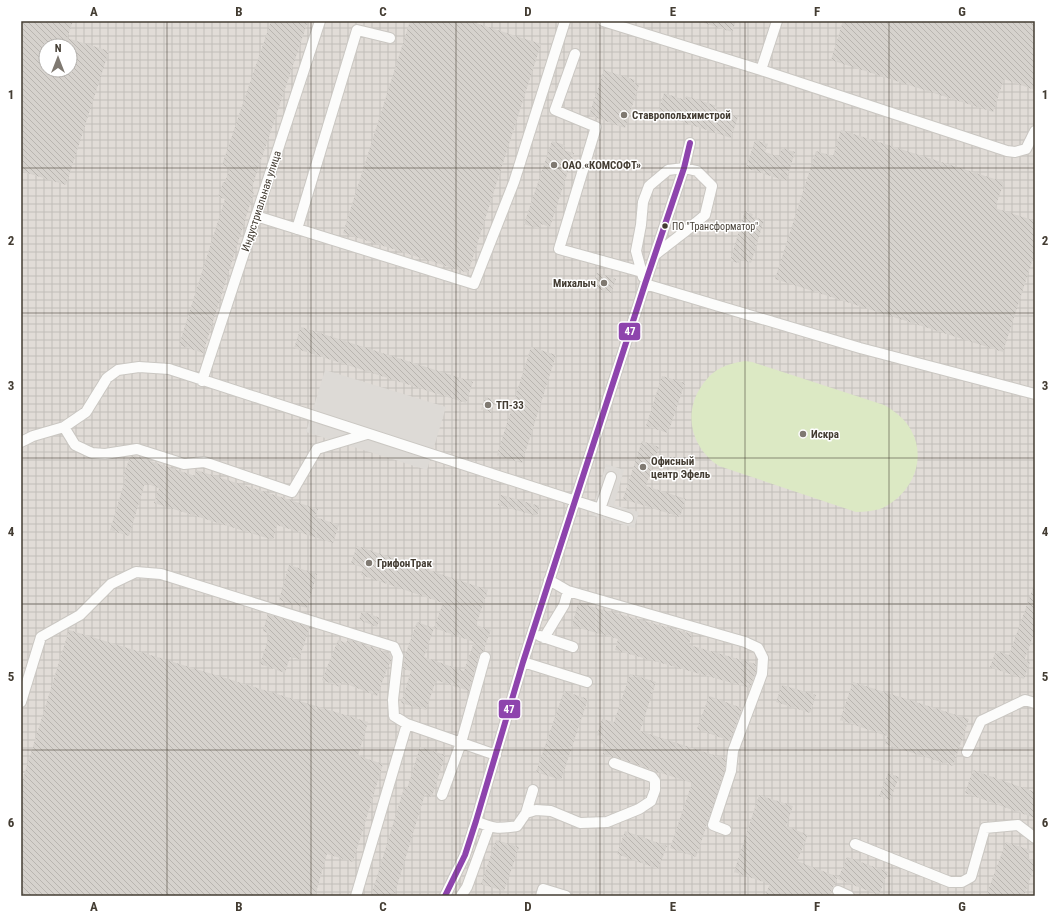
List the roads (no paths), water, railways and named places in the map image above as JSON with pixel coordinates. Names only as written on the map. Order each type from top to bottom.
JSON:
[{"type":"street","name":"Индустриальная улица","points":[[202,381],[320,21]]},
{"type":"street","points":[[256,216],[474,284],[514,182],[566,21]]},
{"type":"street","points":[[606,21],[762,70],[1007,151],[1020,151],[1026,149],[1035,131]]},
{"type":"street","points":[[762,70],[777,21]]},
{"type":"street","points":[[297,229],[359,26],[390,38]]},
{"type":"street","points":[[575,54],[555,110],[596,127],[558,249],[642,272]]},
{"type":"street","points":[[445,896],[464,855],[476,821],[523,662],[684,168],[690,143]]},
{"type":"street","points":[[645,284],[636,251],[641,225],[643,202],[649,186],[668,170],[684,168],[697,171],[712,186],[705,215],[656,254]]},
{"type":"street","points":[[645,284],[860,348],[1035,394]]},
{"type":"street","points":[[21,442],[33,436],[64,427],[86,412],[107,378],[118,370],[139,367],[169,369],[202,381],[628,518]]},
{"type":"street","points":[[64,427],[75,445],[92,452],[105,454],[137,448],[184,464],[204,462],[292,492],[316,449],[367,434]]},
{"type":"street","points":[[600,509],[611,477]]},
{"type":"street","points":[[21,702],[41,637],[80,615],[111,584],[136,572],[161,574],[394,647],[398,656],[393,700],[394,716],[407,724],[496,755]]},
{"type":"street","points":[[549,580],[568,591],[745,642],[758,648],[764,658],[762,674],[733,751],[730,771],[712,825],[726,830]]},
{"type":"street","points":[[544,638],[564,604],[568,591]]},
{"type":"street","points":[[532,634],[573,647]]},
{"type":"street","points":[[442,795],[461,742],[485,657]]},
{"type":"street","points":[[523,662],[587,682]]},
{"type":"street","points":[[967,752],[981,721],[1025,700],[1035,702]]},
{"type":"street","points":[[356,896],[407,724]]},
{"type":"street","points":[[526,813],[536,810],[551,811],[580,823],[607,822],[639,809],[651,802],[655,790],[655,781],[652,776],[614,763]]},
{"type":"street","points":[[476,821],[489,827],[503,828],[517,826],[526,813],[533,790]]},
{"type":"street","points":[[855,844],[950,882],[962,882],[971,877],[985,828],[1018,825],[1035,838]]},
{"type":"street","points":[[461,896],[467,887],[489,827]]},
{"type":"street","points":[[540,896],[543,889],[566,896]]},
{"type":"street","points":[[838,891],[849,896]]},
{"type":"place","name":"Ставропольхимстрой","points":[[624,115]]},
{"type":"place","name":"ОАО «КОМСОФТ»","points":[[554,165]]},
{"type":"place","name":"ПО \"Трансформатор\"","points":[[665,226]]},
{"type":"place","name":"Михалыч","points":[[604,283]]},
{"type":"place","name":"ТП-33","points":[[488,405]]},
{"type":"place","name":"Искра","points":[[803,434]]},
{"type":"place","name":"Офисный центр Эфель","points":[[643,467]]},
{"type":"place","name":"ГрифонТрак","points":[[369,563]]}]
